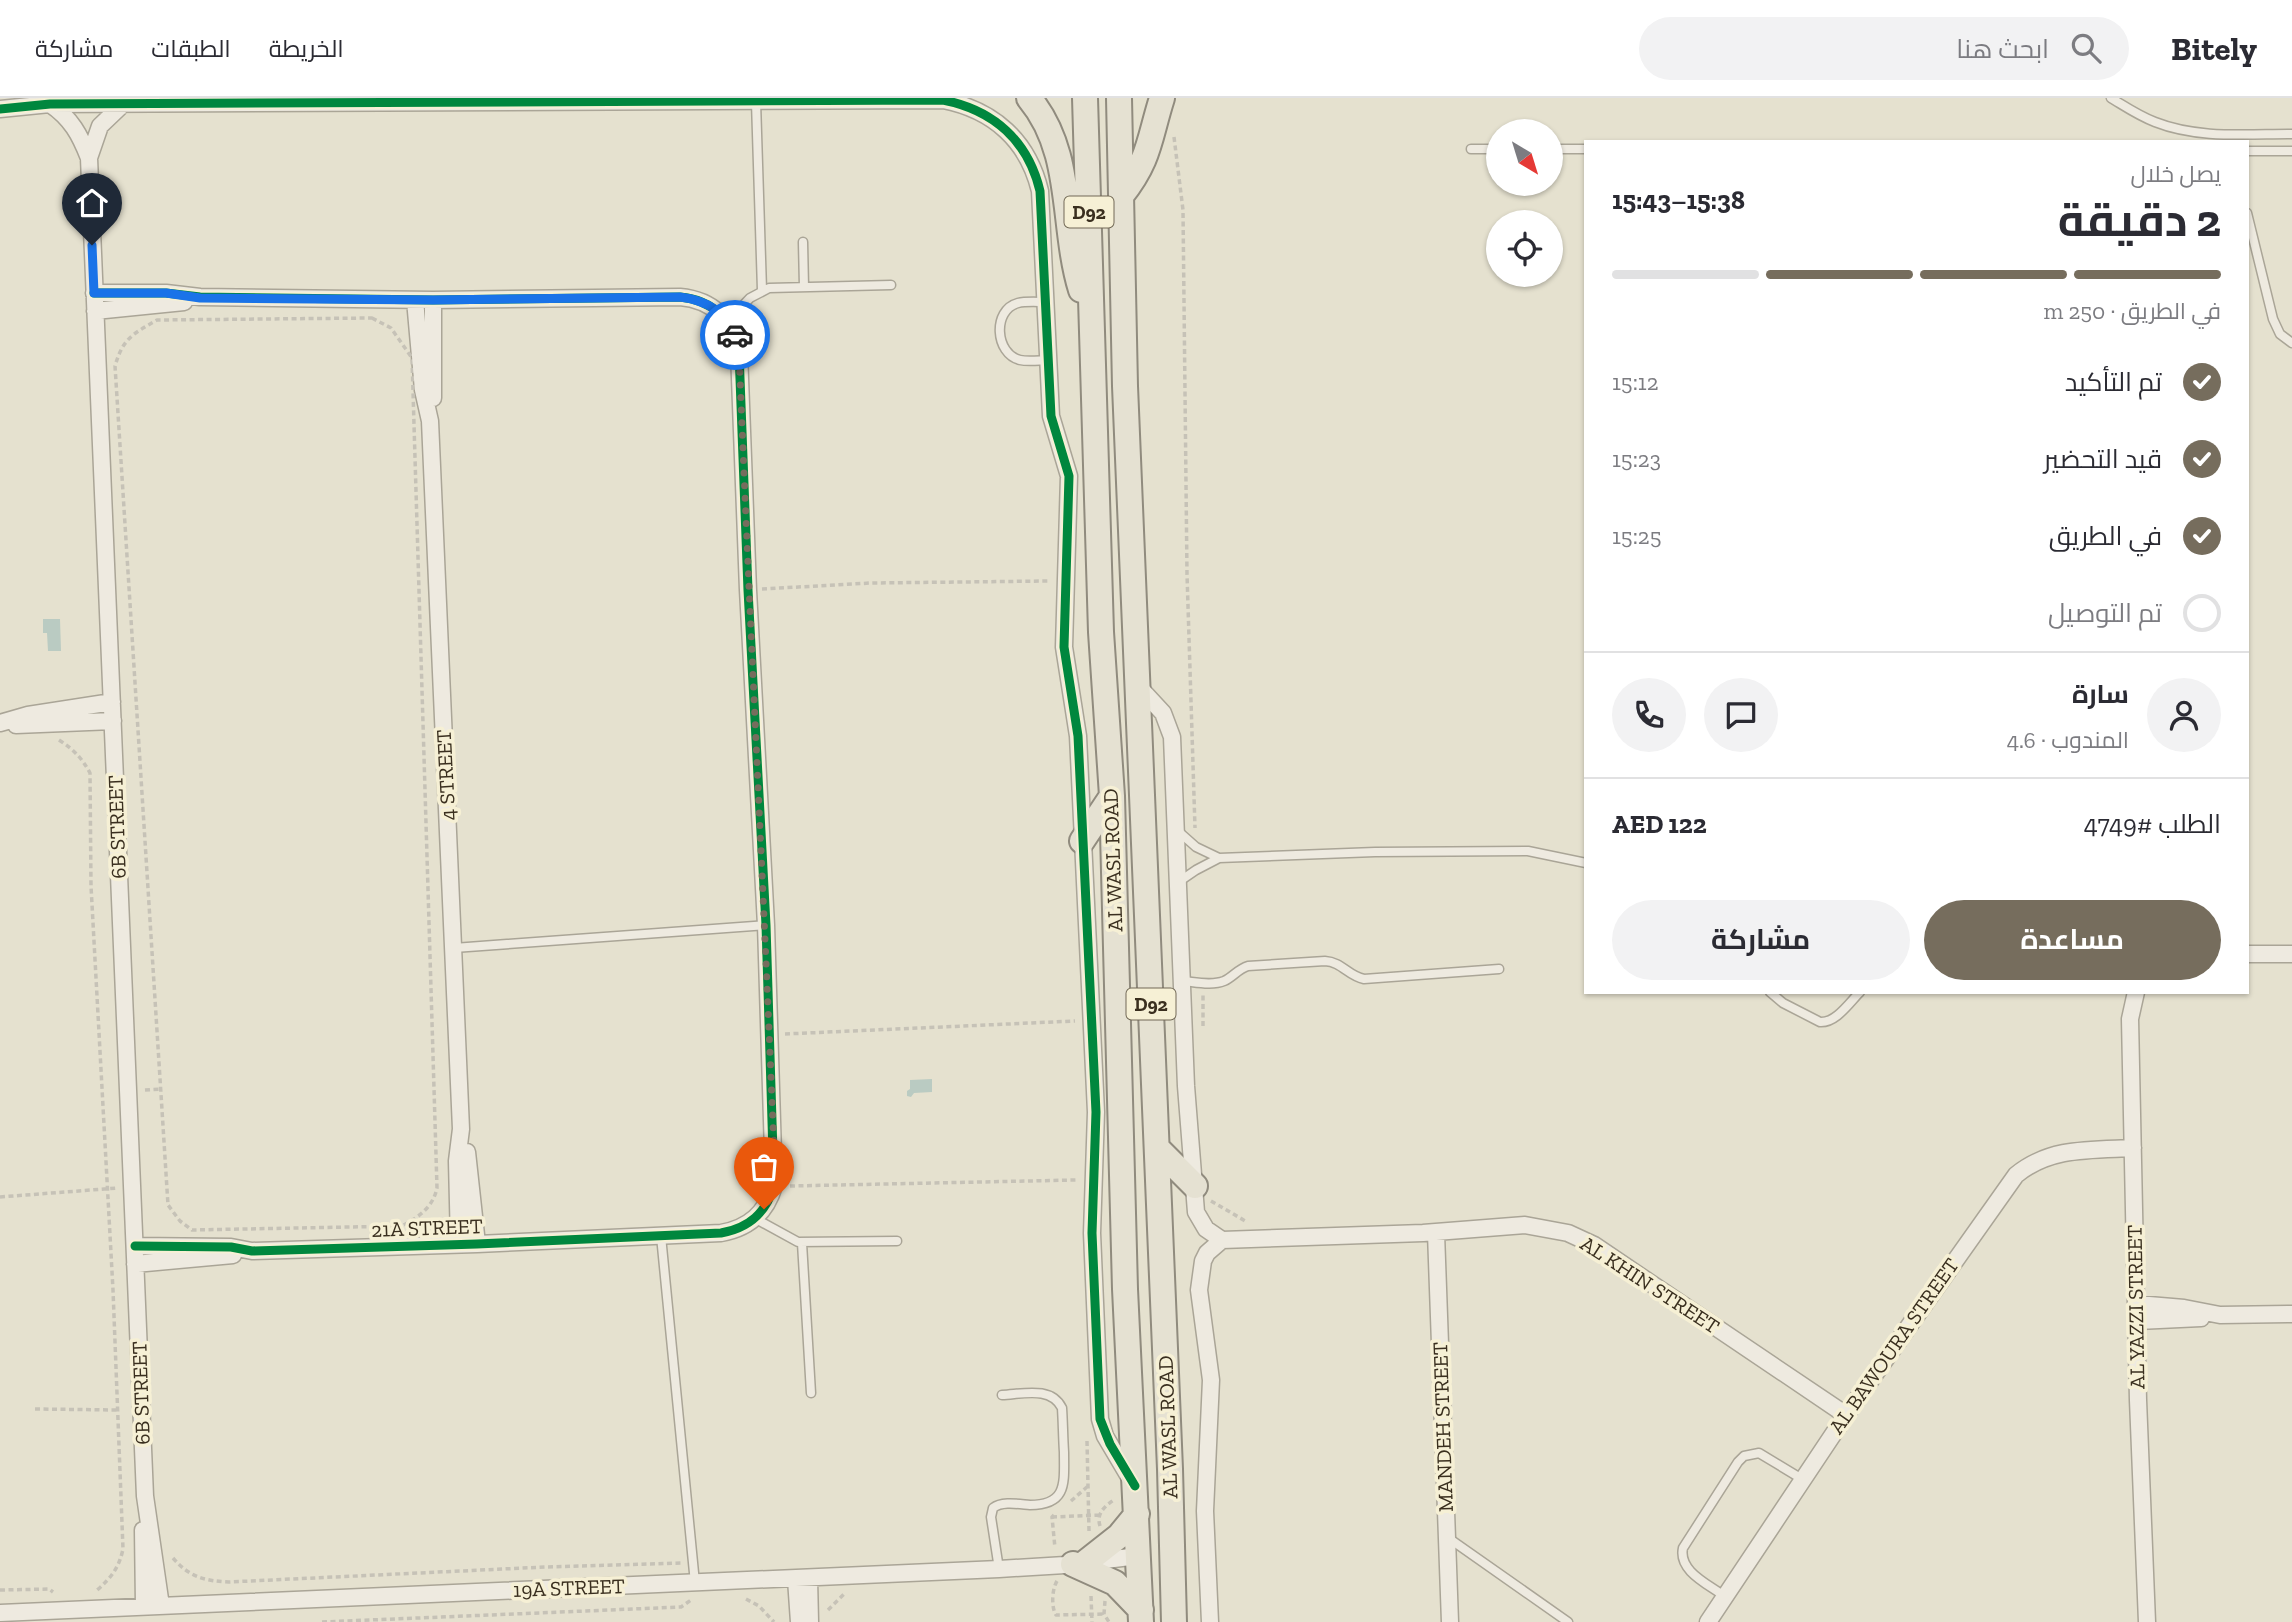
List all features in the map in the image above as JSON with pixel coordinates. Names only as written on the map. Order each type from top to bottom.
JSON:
[{"type":"main road","points":[[1028,98],[1048,127],[1063,169],[1073,256],[1093,326]]},
{"type":"main road","name":"AL WASL ROAD","points":[[1085,98],[1101,632],[1112,796],[1129,1490],[1137,1514],[1141,1616]]},
{"type":"main road","name":"AL WASL ROAD","points":[[1119,98],[1125,386],[1174,1622]]},
{"type":"main road","points":[[1121,196],[1140,170],[1146,156],[1162,98]]},
{"type":"main road","points":[[1082,841],[1112,796]]},
{"type":"main road","points":[[1157,1148],[1200,1192]]},
{"type":"main road","points":[[1073,1568],[1119,1536],[1137,1514]]},
{"type":"main road","points":[[1138,1556],[1153,1555],[1157,1559],[1163,1622]]},
{"type":"main road","points":[[1073,1568],[1115,1583],[1141,1616]]},
{"type":"street","points":[[0,109],[50,104],[943,100],[961,103],[994,118],[1019,143],[1036,174],[1041,200],[1052,416],[1069,476],[1063,647],[1078,727],[1096,1112],[1092,1233],[1100,1419],[1129,1490]]},
{"type":"street","name":"6B STREET","points":[[50,104],[62,112],[75,127],[89,158]]},
{"type":"street","name":"6B STREET","points":[[122,104],[100,126],[89,158],[145,1496],[162,1606]]},
{"type":"street","points":[[94,293],[166,293],[200,298],[415,300],[680,297],[702,301],[728,321],[739,352],[748,590],[766,925],[774,1186],[770,1198],[755,1219]]},
{"type":"street","points":[[95,311],[178,303],[200,298]]},
{"type":"street","name":"4 STREET","points":[[415,300],[423,390],[429,421],[454,948],[461,1129],[457,1161],[459,1244]]},
{"type":"street","name":"4 STREET","points":[[429,421],[433,389],[433,300]]},
{"type":"street","points":[[1138,687],[1152,699],[1169,724],[1172,737],[1186,1086],[1200,1192],[1196,1212],[1200,1221],[1222,1240],[1207,1253],[1203,1261],[1199,1290],[1211,1380],[1205,1511],[1210,1622]]},
{"type":"street","points":[[0,724],[28,715],[112,702]]},
{"type":"street","points":[[0,724],[113,721]]},
{"type":"street","points":[[2249,954],[2292,954]]},
{"type":"street","name":"AL YAZZI STREET","points":[[2136,994],[2130,1019],[2138,1400],[2147,1622]]},
{"type":"street","name":"4 STREET","points":[[461,1129],[477,1244]]},
{"type":"street","name":"AL BAWOURA STREET","points":[[1707,1622],[1846,1415],[2016,1175],[2028,1164],[2059,1153],[2133,1148]]},
{"type":"street","name":"21A STREET","points":[[135,1264],[222,1257],[252,1251],[721,1233],[745,1226],[755,1219]]},
{"type":"street","name":"AL KHIN STREET","points":[[1222,1240],[1436,1233],[1525,1225],[1553,1229],[1581,1238],[1846,1415]]},
{"type":"street","name":"MANDEH STREET","points":[[1436,1233],[1450,1622]]},
{"type":"street","name":"21A STREET","points":[[135,1245],[231,1247],[252,1251]]},
{"type":"street","points":[[2137,1304],[2184,1308],[2217,1315]]},
{"type":"street","points":[[2138,1321],[2217,1315],[2292,1314]]},
{"type":"street","name":"6B STREET","points":[[144,1606],[142,1524],[145,1496]]},
{"type":"street","name":"19A STREET","points":[[0,1613],[144,1606],[696,1590],[803,1578],[1073,1568],[1138,1556]]},
{"type":"street","points":[[799,1622],[803,1578]]},
{"type":"street","points":[[803,1578],[810,1622]]},
{"type":"lane","points":[[2111,98],[2137,114],[2186,131],[2223,138],[2292,134]]},
{"type":"lane","points":[[756,102],[762,290]]},
{"type":"lane","points":[[1471,149],[1486,149]]},
{"type":"lane","points":[[1563,149],[1584,149]]},
{"type":"lane","points":[[2249,151],[2292,151]]},
{"type":"lane","points":[[2249,222],[2273,319],[2280,334],[2292,343]]},
{"type":"lane","points":[[803,242],[804,287]]},
{"type":"lane","points":[[728,321],[750,298],[769,288],[891,285]]},
{"type":"lane","points":[[1046,302],[1017,303],[1005,314],[1000,329],[1003,344],[1013,356],[1020,360],[1049,360]]},
{"type":"lane","points":[[1176,829],[1196,847],[1219,858]]},
{"type":"lane","points":[[1177,884],[1219,858],[1375,852],[1528,851],[1584,863]]},
{"type":"lane","points":[[454,948],[766,925]]},
{"type":"lane","points":[[1183,981],[1222,982],[1239,969],[1248,966],[1325,961],[1337,963],[1349,974],[1364,979],[1499,969]]},
{"type":"lane","points":[[1772,994],[1783,1003],[1819,1022],[1826,1022],[1833,1019],[1858,994]]},
{"type":"lane","points":[[755,1219],[802,1243],[897,1241]]},
{"type":"lane","points":[[661,1236],[696,1590]]},
{"type":"lane","points":[[802,1243],[811,1393]]},
{"type":"lane","points":[[999,1569],[991,1517],[993,1508],[1000,1504],[1042,1505],[1057,1496],[1065,1483],[1062,1408],[1059,1402],[1043,1393],[1002,1395]]},
{"type":"lane","points":[[1724,1596],[1685,1566],[1682,1555],[1683,1548],[1738,1462],[1751,1453],[1759,1453],[1802,1479]]},
{"type":"lane","points":[[1447,1537],[1568,1622]]},
{"type":"path","points":[[1174,135],[1183,210],[1187,574],[1196,847]]},
{"type":"path","points":[[372,318],[391,328],[412,358],[437,1188],[434,1200],[416,1219],[402,1226],[192,1230],[180,1221],[168,1205],[115,366],[121,346],[134,333],[157,320],[173,319],[372,318]]},
{"type":"path","points":[[748,590],[871,583],[1065,580]]},
{"type":"path","points":[[57,739],[71,747],[90,773],[91,886],[123,1549],[119,1566],[110,1579],[96,1591],[84,1594]]},
{"type":"path","points":[[1203,982],[1203,1035]]},
{"type":"path","points":[[769,1035],[1091,1020]]},
{"type":"path","points":[[774,1186],[1094,1179]]},
{"type":"path","points":[[0,1197],[133,1187]]},
{"type":"path","points":[[1200,1192],[1247,1222],[1247,1238]]},
{"type":"path","points":[[35,1409],[118,1410]]},
{"type":"path","points":[[1087,1436],[1090,1537]]},
{"type":"path","points":[[1070,1502],[1088,1486]]},
{"type":"path","points":[[1101,1528],[1099,1515],[1106,1506],[1129,1490]]},
{"type":"path","points":[[1052,1517],[1061,1510]]},
{"type":"path","points":[[1052,1517],[1099,1515]]},
{"type":"path","points":[[1046,1552],[1058,1552],[1053,1545],[1052,1517]]},
{"type":"path","points":[[170,1552],[183,1569],[196,1578],[229,1582],[693,1563]]},
{"type":"path","points":[[1073,1568],[1055,1583],[1054,1614],[1104,1614]]},
{"type":"path","points":[[0,1590],[49,1589],[58,1597]]},
{"type":"path","points":[[322,1622],[681,1607],[696,1590]]},
{"type":"path","points":[[1091,1592],[1092,1622]]},
{"type":"path","points":[[738,1596],[759,1606],[774,1622]]},
{"type":"shaded area","points":[[43,619],[60,619],[61,651],[48,651],[47,633],[43,633]]},
{"type":"shaded area","points":[[932,1079],[932,1092],[907,1096],[910,1080]]},
{"type":"cycle path","points":[[0,109],[50,104],[943,100],[978,111],[1006,130],[1017,143],[1027,157],[1040,191],[1051,416],[1069,476],[1064,647],[1078,736],[1096,1112],[1092,1233],[1100,1419],[1110,1444],[1135,1486]]},
{"type":"cycle path","points":[[94,293],[433,300],[680,297],[702,302],[720,314],[732,330],[739,352],[748,590],[766,925],[774,1186],[766,1204],[748,1223],[721,1233],[477,1244],[252,1251],[231,1247],[135,1246]]},
{"type":"way so far","points":[[735,335],[739,352],[775,1173],[774,1186],[764,1209]]},
{"type":"route","points":[[92,245],[94,293],[166,293],[200,298],[415,300],[680,297],[702,301],[712,306],[728,321],[735,335]]}]
